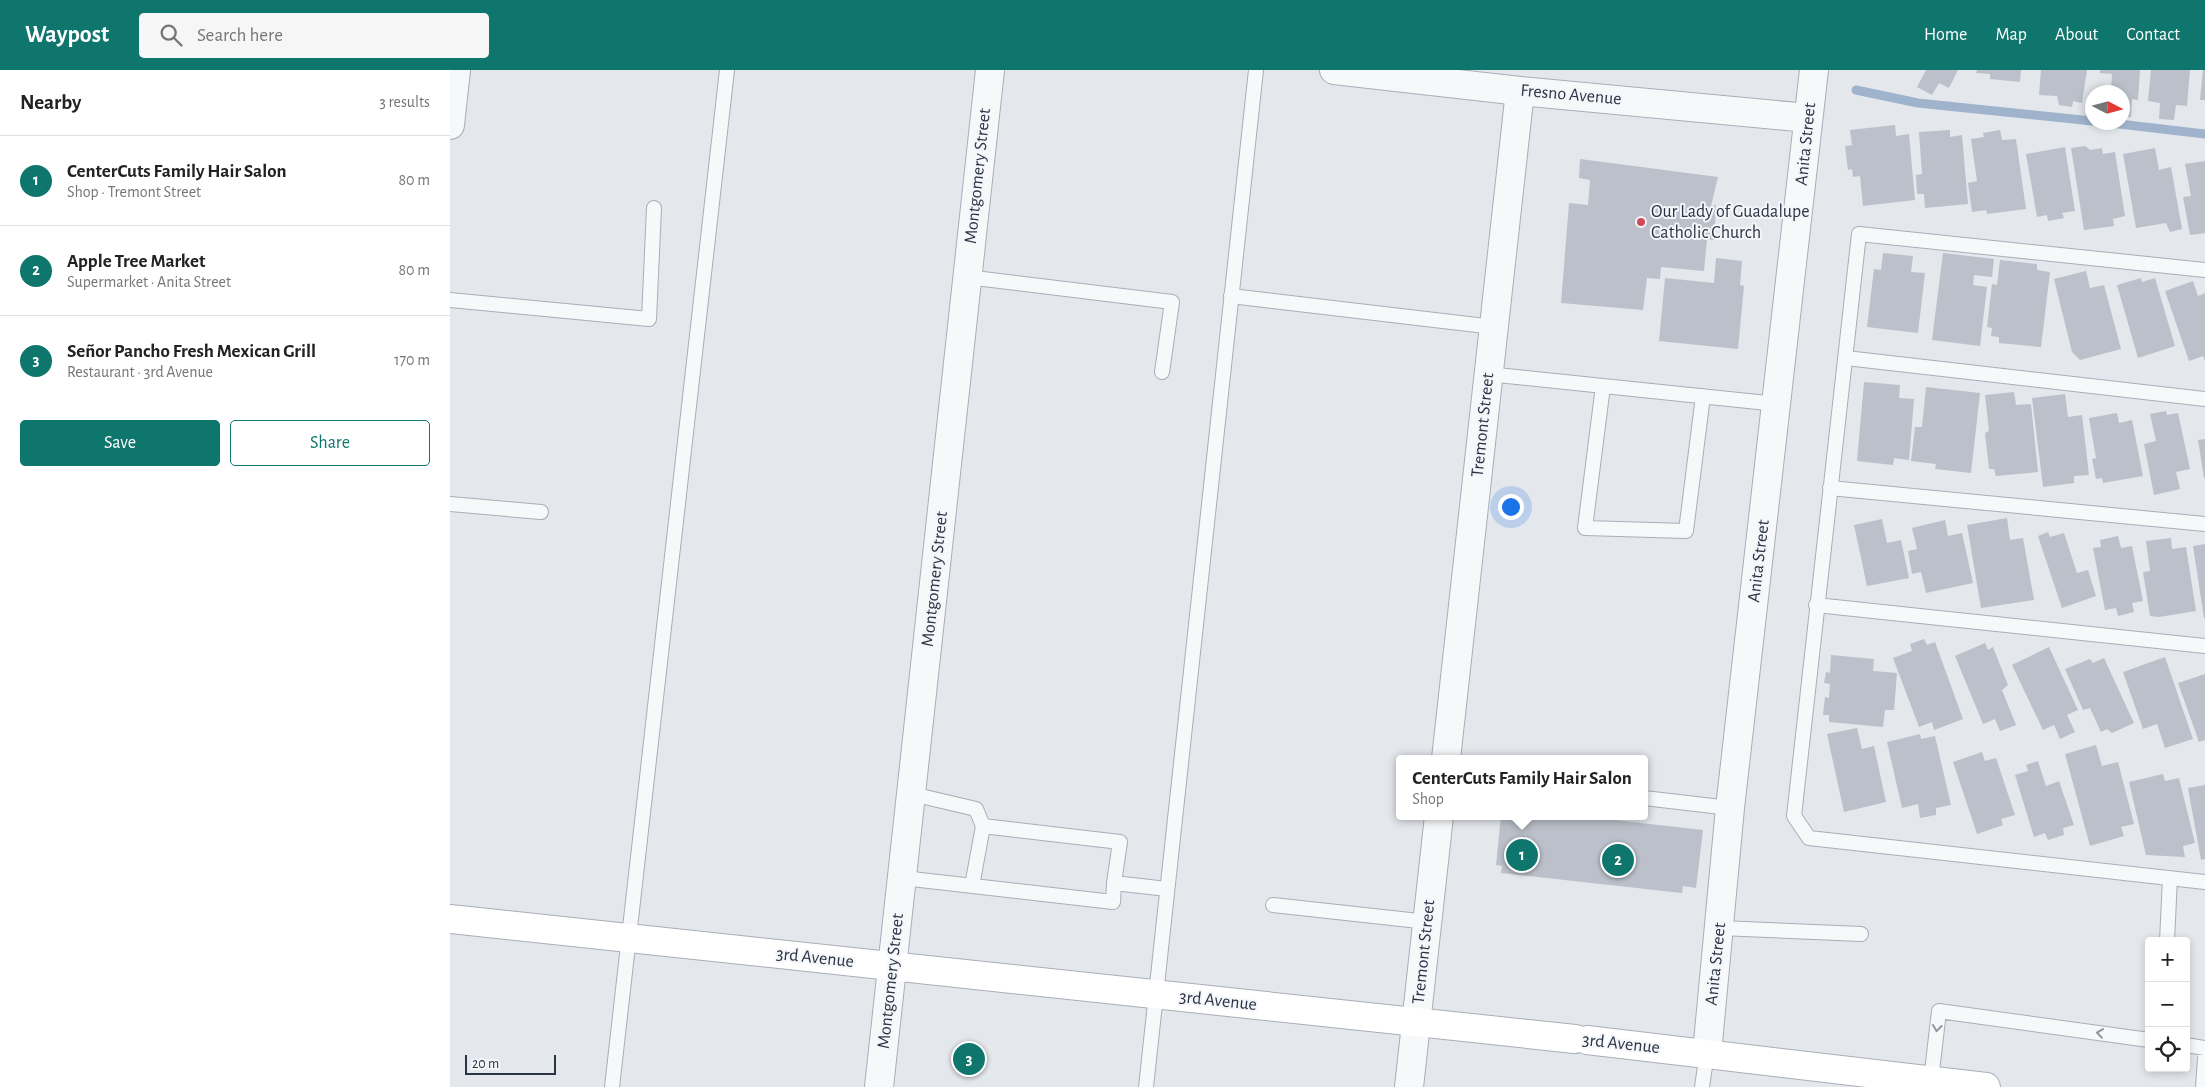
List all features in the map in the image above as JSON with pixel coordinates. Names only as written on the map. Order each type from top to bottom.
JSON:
[{"type":"main road","name":"3rd Avenue","points":[[450,919],[1707,1053],[1986,1087]]},
{"type":"street","points":[[451,114],[456,70]]},
{"type":"street","name":"Montgomery Street","points":[[879,1087],[990,70]]},
{"type":"street","name":"Fresno Avenue","points":[[1334,70],[1520,91],[1808,118]]},
{"type":"street","name":"Anita Street","points":[[1707,1053],[1730,808],[1814,70]]},
{"type":"street","name":"Tremont Street","points":[[1446,755],[1520,91]]},
{"type":"street","name":"Tremont Street","points":[[1409,1087],[1439,820]]},
{"type":"lane","points":[[612,1087],[727,70]]},
{"type":"lane","points":[[1146,1087],[1256,70]]},
{"type":"lane","points":[[450,300],[649,319],[654,208]]},
{"type":"lane","points":[[2205,270],[1859,234],[1816,605],[1794,816],[1809,838],[2205,882]]},
{"type":"lane","points":[[967,277],[1172,302],[1162,372]]},
{"type":"lane","points":[[1231,296],[1494,328]]},
{"type":"lane","points":[[1846,358],[2205,398]]},
{"type":"lane","points":[[1488,374],[1777,404]]},
{"type":"lane","points":[[1603,386],[1585,528],[1686,531],[1703,396]]},
{"type":"lane","points":[[1830,488],[2205,524]]},
{"type":"lane","points":[[450,504],[541,512]]},
{"type":"lane","points":[[1816,605],[2205,646]]},
{"type":"lane","points":[[912,794],[976,809],[983,826],[972,886]]},
{"type":"lane","points":[[1648,798],[1730,808]]},
{"type":"lane","points":[[903,878],[1113,902],[1120,842],[983,826]]},
{"type":"lane","points":[[2167,937],[2170,878]]},
{"type":"lane","points":[[1114,883],[1167,889]]},
{"type":"lane","points":[[1273,904],[1428,922]]},
{"type":"lane","points":[[1720,928],[1861,934]]},
{"type":"lane","points":[[1931,1080],[1939,1011],[2145,1039]]},
{"type":"lane","points":[[2190,1046],[2205,1048]]},
{"type":"lane","points":[[1702,1087],[1707,1053]]},
{"type":"lane","points":[[2203,1087],[2205,1058]]},
{"type":"building","points":[[1926,70],[1958,70],[1949,88],[1939,83],[1932,95],[1917,87]]},
{"type":"building","points":[[1977,70],[2021,70],[2020,82],[1990,79],[1990,74],[1976,73]]},
{"type":"building","points":[[2041,70],[2087,70],[2082,103],[2073,101],[2072,107],[2059,105],[2057,96],[2039,95]]},
{"type":"building","points":[[2100,70],[2140,70],[2138,100],[2132,99],[2131,117],[2130,85],[2111,85],[2112,74],[2100,73]]},
{"type":"building","points":[[2151,70],[2190,70],[2187,106],[2176,105],[2174,120],[2159,119],[2160,103],[2148,101]]},
{"type":"building","points":[[2203,70],[2205,70],[2205,100],[2200,100]]},
{"type":"building","points":[[1895,125],[1896,136],[1909,134],[1915,200],[1863,206],[1860,176],[1853,177],[1852,169],[1848,170],[1845,146],[1852,145],[1850,130]]},
{"type":"building","points":[[1950,130],[1950,137],[1962,135],[1968,204],[1925,208],[1924,194],[1917,194],[1916,175],[1922,174],[1919,132]]},
{"type":"building","points":[[2000,130],[2002,140],[2016,139],[2026,209],[1987,214],[1986,210],[1972,212],[1968,183],[1977,181],[1971,139],[1984,137],[1983,133]]},
{"type":"building","points":[[2085,146],[2090,150],[2102,148],[2103,154],[2115,152],[2125,216],[2113,219],[2114,226],[2084,230],[2071,148]]},
{"type":"building","points":[[2065,147],[2075,211],[2062,213],[2064,218],[2048,221],[2047,215],[2037,217],[2026,154]]},
{"type":"building","points":[[2155,148],[2159,170],[2171,167],[2182,229],[2170,232],[2166,223],[2136,228],[2123,154]]},
{"type":"building","name":"Our Lady of Guadalupe Catholic Church","points":[[1580,159],[1718,177],[1711,206],[1716,205],[1714,240],[1707,239],[1704,271],[1661,267],[1660,279],[1647,278],[1643,310],[1561,303],[1569,203],[1588,205],[1590,180],[1579,178]]},
{"type":"building","points":[[2205,161],[2205,233],[2190,235],[2183,197],[2191,196],[2185,164]]},
{"type":"building","points":[[1883,253],[1913,256],[1911,272],[1925,273],[1918,333],[1867,327],[1874,269],[1881,270]]},
{"type":"building","points":[[1943,253],[1994,259],[1992,277],[1974,275],[1973,285],[1987,287],[1980,346],[1932,340]]},
{"type":"building","points":[[1716,258],[1742,261],[1740,285],[1744,286],[1738,349],[1659,341],[1665,278],[1714,283]]},
{"type":"building","points":[[2000,260],[2037,264],[2037,270],[2050,272],[2041,347],[1999,343],[1999,337],[1991,336],[1992,328],[1987,327],[1992,284],[1997,285]]},
{"type":"building","points":[[2086,271],[2090,288],[2104,285],[2121,349],[2080,360],[2072,352],[2054,279]]},
{"type":"building","points":[[2141,278],[2142,282],[2155,278],[2175,346],[2138,358],[2117,285]]},
{"type":"building","points":[[2193,281],[2198,296],[2205,293],[2205,361],[2203,356],[2189,361],[2165,291]]},
{"type":"building","points":[[1864,382],[1900,385],[1899,398],[1914,399],[1909,460],[1894,458],[1893,465],[1857,461]]},
{"type":"building","points":[[1926,387],[1980,393],[1971,473],[1935,469],[1936,464],[1911,461],[1915,427],[1922,427]]},
{"type":"building","points":[[2014,392],[2016,405],[2031,404],[2038,472],[1996,476],[1994,469],[1989,469],[1985,433],[1989,431],[1985,395]]},
{"type":"building","points":[[2065,394],[2068,417],[2082,415],[2089,475],[2074,476],[2074,483],[2043,487],[2032,398]]},
{"type":"building","points":[[2166,411],[2167,415],[2178,413],[2190,469],[2176,472],[2180,489],[2154,495],[2144,444],[2156,441],[2150,414]]},
{"type":"building","points":[[2117,413],[2119,423],[2132,420],[2143,476],[2103,483],[2102,478],[2096,479],[2092,459],[2096,458],[2089,418]]},
{"type":"building","points":[[2205,439],[2205,478],[2204,478],[2198,440]]},
{"type":"building","points":[[2007,518],[2010,540],[2023,538],[2034,600],[1981,608],[1967,525]]},
{"type":"building","points":[[1882,519],[1887,543],[1901,540],[1909,578],[1867,586],[1854,525]]},
{"type":"building","points":[[1945,520],[1948,536],[1962,533],[1973,583],[1926,593],[1921,572],[1912,574],[1908,551],[1917,549],[1912,528]]},
{"type":"building","points":[[2048,532],[2050,537],[2064,533],[2077,573],[2088,570],[2096,596],[2062,608],[2038,536]]},
{"type":"building","points":[[2118,536],[2121,548],[2132,546],[2143,601],[2132,603],[2134,612],[2118,616],[2116,608],[2105,610],[2093,548],[2101,547],[2100,540]]},
{"type":"building","points":[[2171,538],[2172,549],[2186,547],[2196,611],[2159,617],[2150,616],[2143,572],[2150,571],[2146,541]]},
{"type":"building","points":[[2205,544],[2205,618],[2204,618],[2193,546]]},
{"type":"building","points":[[1924,639],[1927,645],[1935,642],[1963,719],[1934,730],[1932,722],[1919,727],[1893,658],[1912,651],[1910,644]]},
{"type":"building","points":[[1985,643],[1988,650],[1993,647],[2008,685],[2002,690],[2016,725],[2000,731],[1995,719],[1983,724],[1955,656]]},
{"type":"building","points":[[2049,647],[2078,710],[2067,715],[2075,732],[2060,739],[2054,725],[2043,730],[2012,665]]},
{"type":"building","points":[[1831,655],[1874,659],[1873,671],[1897,673],[1894,710],[1885,710],[1883,727],[1829,722],[1829,715],[1823,715],[1825,697],[1829,698],[1830,684],[1824,683],[1826,672],[1830,673]]},
{"type":"building","points":[[2165,657],[2193,739],[2165,748],[2157,724],[2143,729],[2123,672]]},
{"type":"building","points":[[2104,658],[2134,723],[2112,733],[2107,729],[2101,732],[2090,708],[2083,710],[2065,669],[2090,659],[2093,663]]},
{"type":"building","points":[[2205,674],[2205,740],[2199,742],[2178,683]]},
{"type":"building","points":[[1857,728],[1862,749],[1874,746],[1886,802],[1844,812],[1827,734]]},
{"type":"building","points":[[1920,734],[1921,739],[1935,736],[1951,805],[1936,808],[1936,815],[1920,818],[1918,804],[1902,808],[1887,742]]},
{"type":"building","points":[[2096,745],[2102,766],[2118,762],[2134,824],[2121,827],[2124,836],[2090,846],[2065,754]]},
{"type":"building","points":[[1982,752],[1985,761],[1996,758],[2015,815],[2001,819],[2003,825],[1977,834],[1953,762]]},
{"type":"building","points":[[2038,761],[2046,786],[2059,781],[2074,825],[2063,828],[2064,835],[2048,840],[2045,833],[2034,837],[2015,775],[2028,771],[2026,765]]},
{"type":"building","points":[[2163,774],[2165,781],[2179,778],[2195,843],[2183,846],[2185,857],[2146,855],[2129,782]]},
{"type":"building","points":[[2205,785],[2205,859],[2201,860],[2188,788]]},
{"type":"building","points":[[1501,820],[1614,820],[1703,830],[1696,888],[1683,886],[1682,893],[1501,873],[1502,866],[1496,865]]},
{"type":"waterway","points":[[1856,90],[1918,103],[2085,120]]},
{"type":"waterway","points":[[2130,125],[2205,134]]},
{"type":"place","name":"Our Lady of Guadalupe Catholic Church","points":[[1641,222]]},
{"type":"place","name":"CenterCuts Family Hair Salon","points":[[1522,855]]},
{"type":"place","name":"Apple Tree Market","points":[[1618,860]]},
{"type":"place","name":"Señor Pancho Fresh Mexican Grill","points":[[969,1059]]}]
